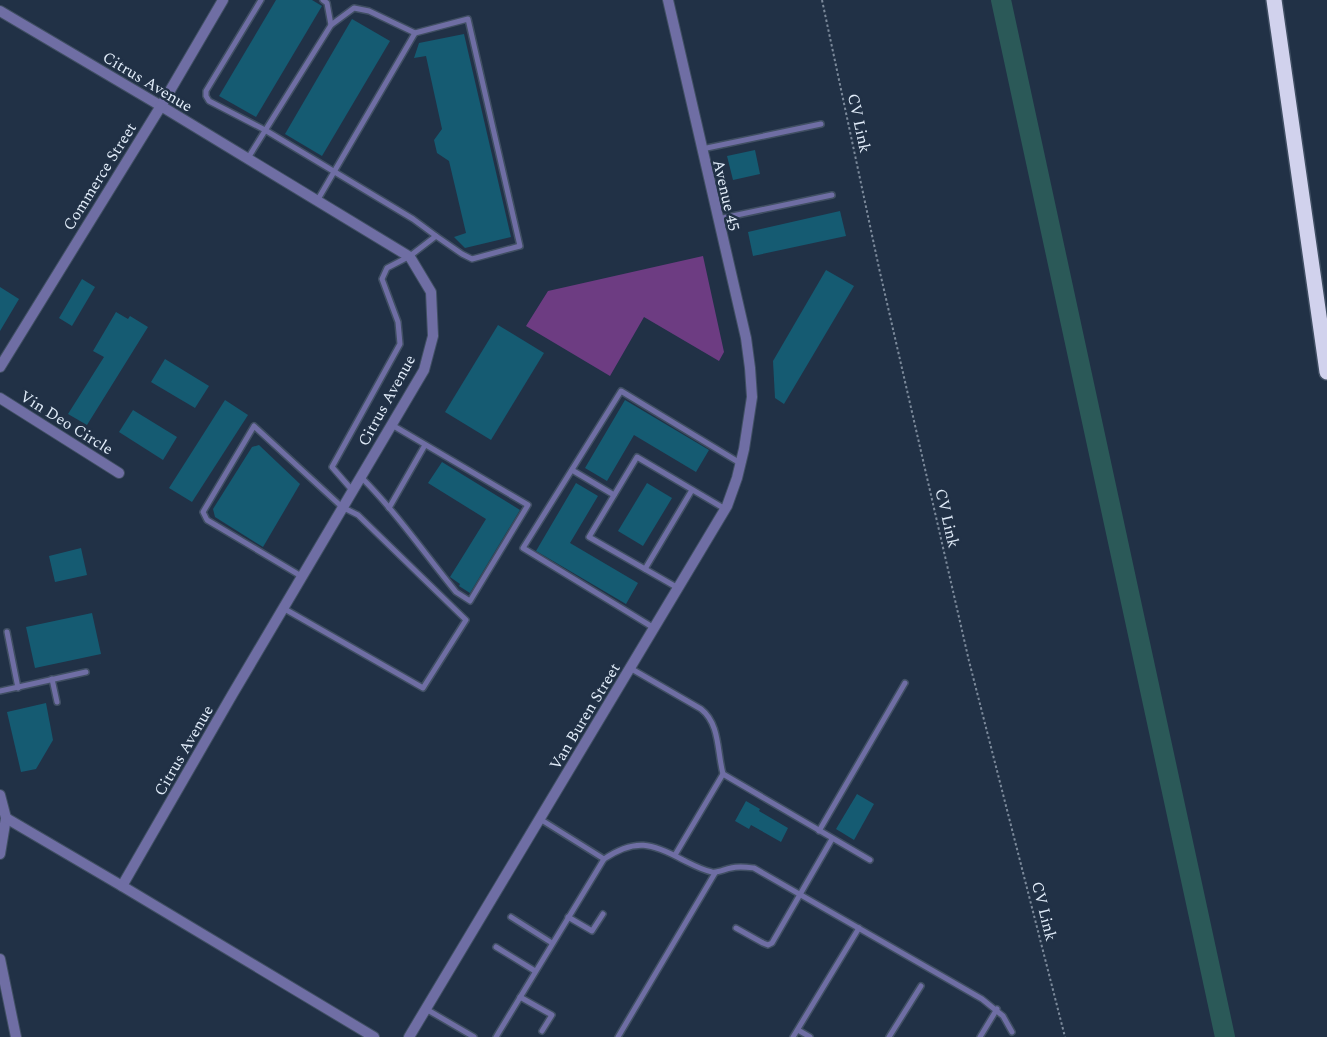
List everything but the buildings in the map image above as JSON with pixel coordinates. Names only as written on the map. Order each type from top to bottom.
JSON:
[{"type":"highway","points":[[1274,0],[1327,372]]},
{"type":"street","name":"Commerce Street","points":[[0,367],[161,106],[223,0]]},
{"type":"street","name":"Avenue 45","points":[[668,0],[746,338],[752,397]]},
{"type":"street","name":"Citrus Avenue","points":[[0,11],[410,256],[432,292],[433,336],[424,370],[301,576],[122,886]]},
{"type":"street","name":"Van Buren Street","points":[[409,1037],[725,509],[740,463],[752,397]]},
{"type":"street","name":"Vin Deo Circle","points":[[0,398],[118,473]]},
{"type":"street","points":[[0,795],[6,818],[0,854]]},
{"type":"street","points":[[6,818],[374,1037]]},
{"type":"street","points":[[0,959],[16,1037]]},
{"type":"lane","points":[[248,158],[265,130],[331,26],[354,8],[368,12],[416,33],[468,19],[520,246],[472,259],[462,254],[414,219],[265,130],[209,100],[206,92],[261,0]]},
{"type":"lane","points":[[322,0],[327,3],[331,26]]},
{"type":"lane","points":[[317,201],[416,33]]},
{"type":"lane","points":[[702,149],[821,124]]},
{"type":"lane","points":[[718,219],[832,195]]},
{"type":"lane","points":[[352,490],[332,467],[400,344],[398,322],[382,279],[387,268],[410,256],[436,236]]},
{"type":"lane","points":[[654,628],[523,548],[621,391],[740,463]]},
{"type":"lane","points":[[360,476],[382,498],[456,592],[470,601],[528,505],[391,425]]},
{"type":"lane","points":[[283,608],[423,688],[466,620],[358,515],[342,507],[254,426],[203,512],[206,520],[301,576]]},
{"type":"lane","points":[[389,508],[425,445]]},
{"type":"lane","points":[[678,588],[589,536],[637,457],[725,509]]},
{"type":"lane","points":[[572,470],[614,495]]},
{"type":"lane","points":[[644,569],[692,490]]},
{"type":"lane","points":[[7,632],[18,688]]},
{"type":"lane","points":[[630,668],[701,709],[709,716],[714,727],[719,758],[724,774],[870,860]]},
{"type":"lane","points":[[0,691],[86,672]]},
{"type":"lane","points":[[52,680],[57,702]]},
{"type":"lane","points":[[820,831],[905,683]]},
{"type":"lane","points":[[675,855],[724,774]]},
{"type":"lane","points":[[540,819],[604,859]]},
{"type":"lane","points":[[736,928],[768,945],[772,942],[832,839]]},
{"type":"lane","points":[[496,1037],[604,859],[627,846],[644,845],[659,847],[700,869],[715,873],[742,866],[754,868],[982,999],[997,1009],[1012,1032]]},
{"type":"lane","points":[[618,1037],[715,873]]},
{"type":"lane","points":[[568,917],[592,931],[603,914]]},
{"type":"lane","points":[[511,917],[552,942]]},
{"type":"lane","points":[[793,1037],[859,928]]},
{"type":"lane","points":[[496,947],[536,971]]},
{"type":"lane","points":[[889,1037],[921,986]]},
{"type":"lane","points":[[520,997],[552,1015],[542,1031]]},
{"type":"lane","points":[[426,1009],[474,1037]]},
{"type":"lane","points":[[980,1037],[997,1009]]},
{"type":"lane","points":[[798,1030],[810,1037]]},
{"type":"path","name":"CV Link","points":[[822,0],[879,268],[969,660],[1066,1037]]},
{"type":"shaded area","points":[[703,256],[724,352],[719,361],[644,317],[610,376],[526,326],[548,291]]},
{"type":"waterway","points":[[1001,0],[1225,1037]]}]
